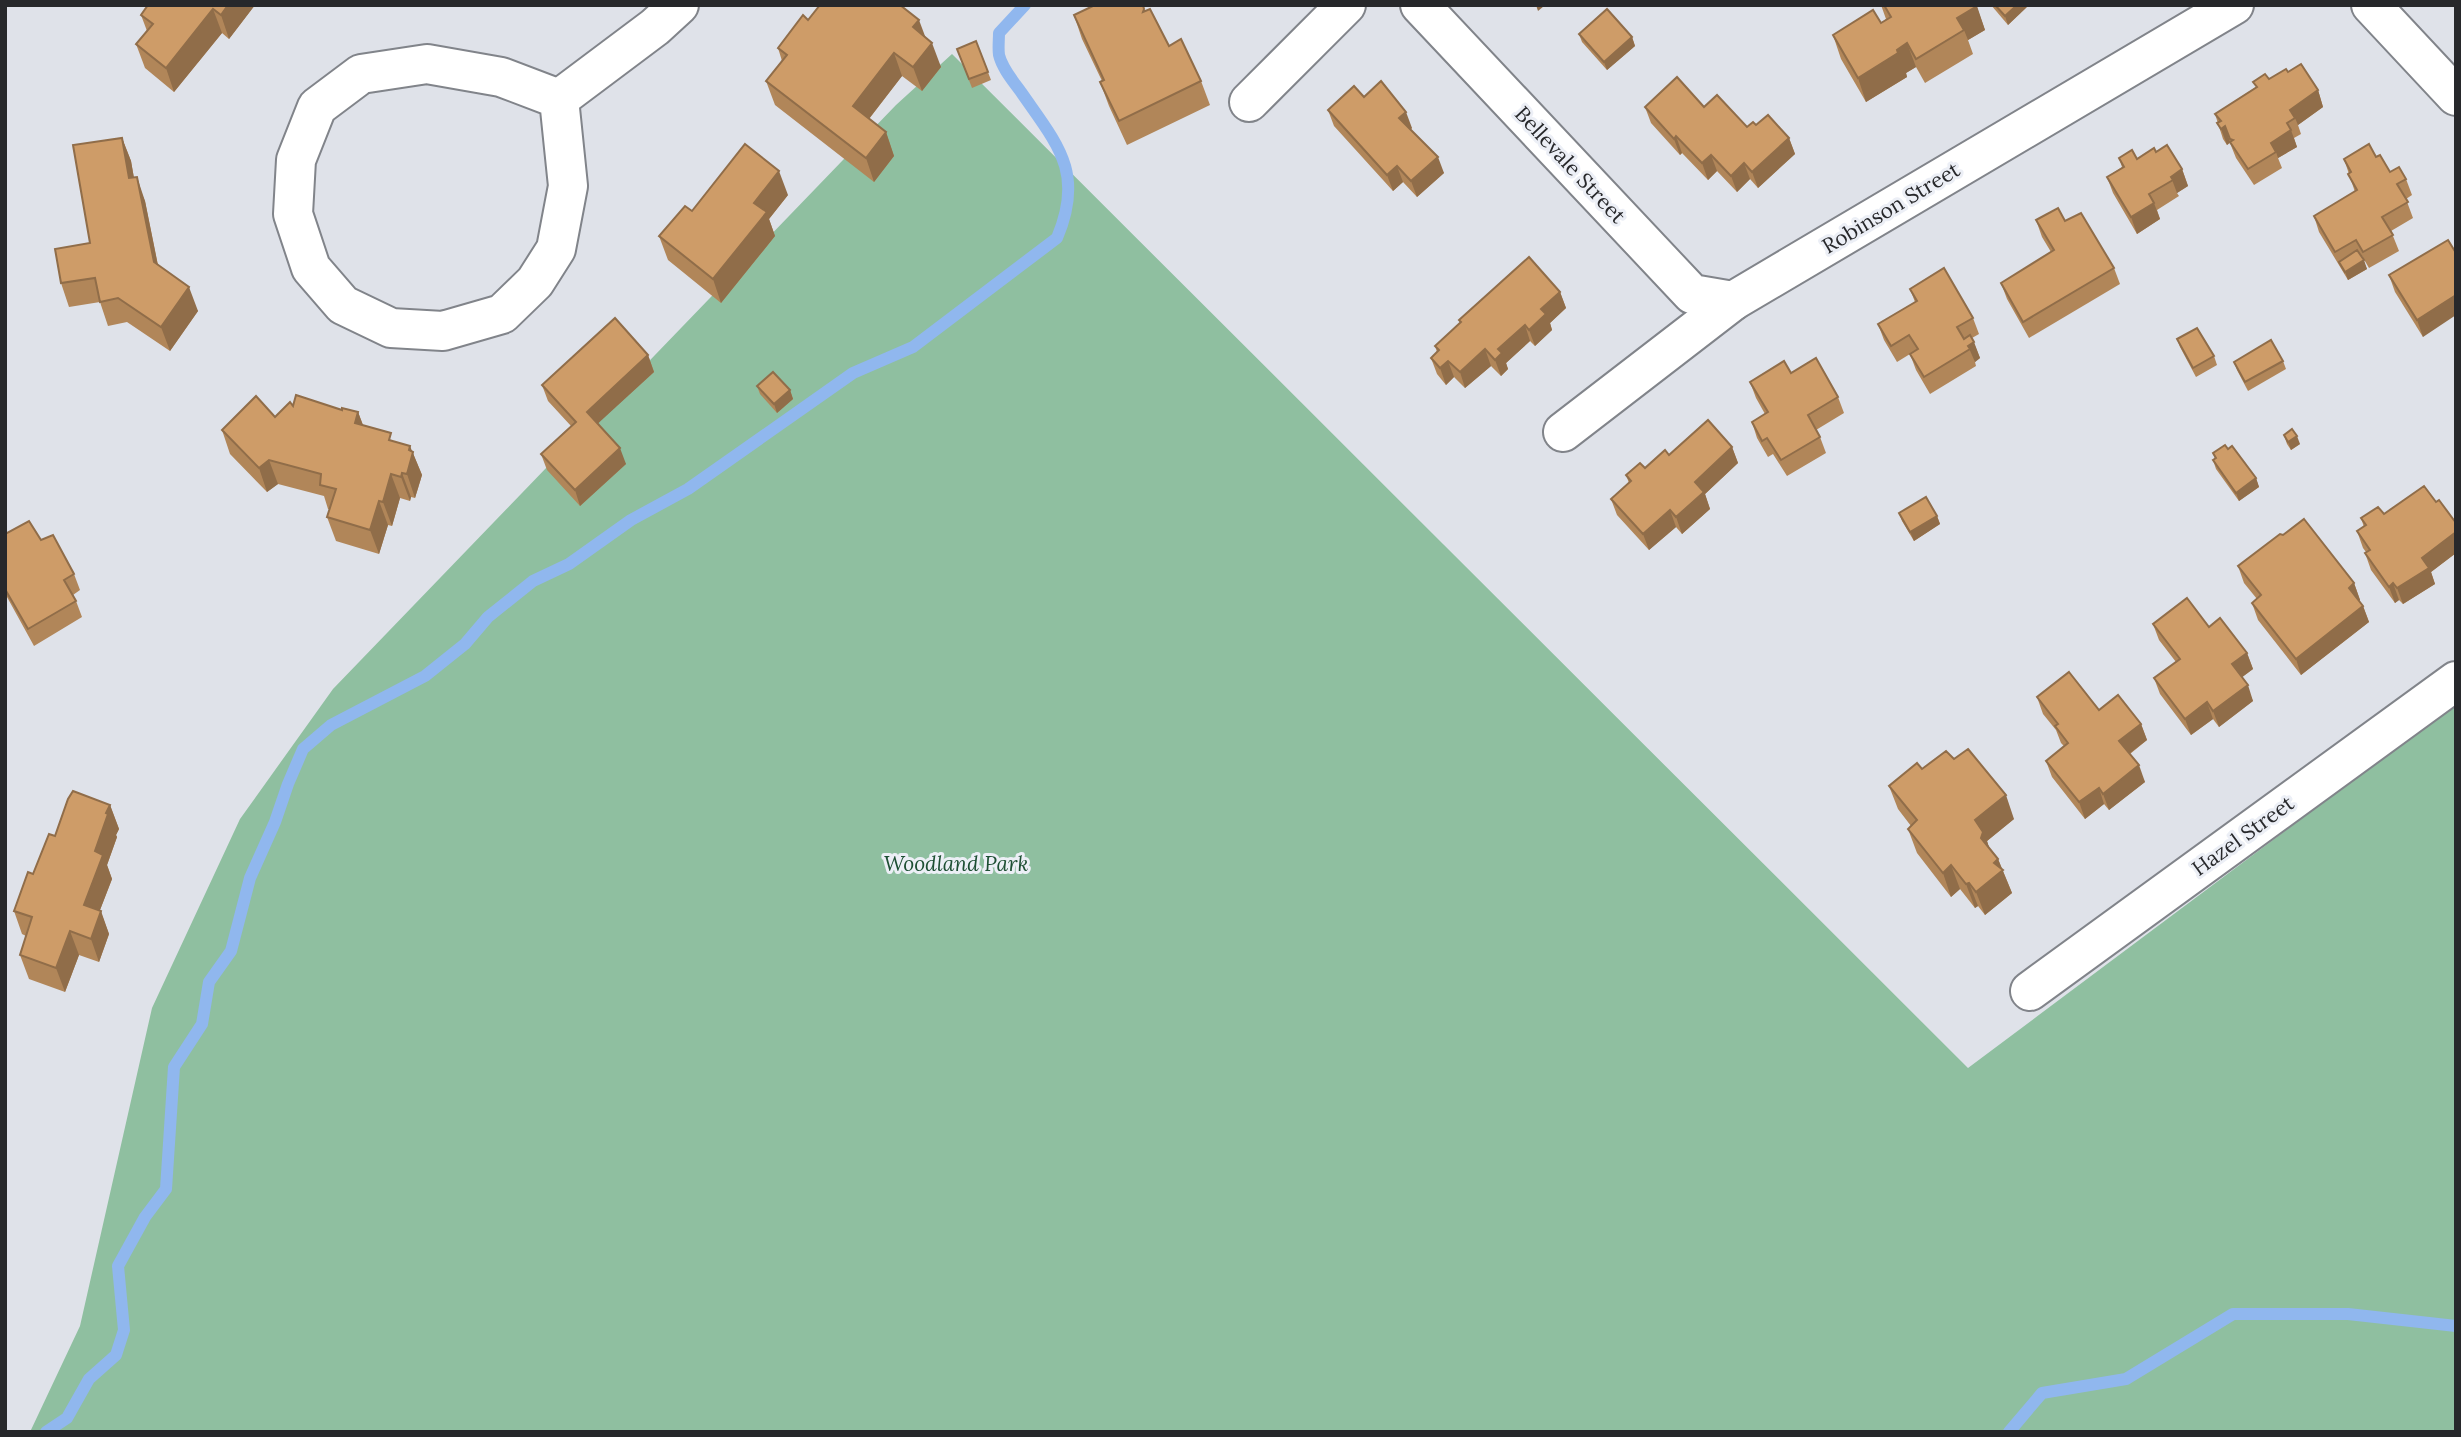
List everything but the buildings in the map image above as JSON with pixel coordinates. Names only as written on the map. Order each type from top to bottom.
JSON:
[{"type":"street","points":[[559,99],[679,5]]},
{"type":"street","points":[[1250,102],[1346,5]]},
{"type":"street","name":"Bellevale Street","points":[[1420,5],[1692,294],[1733,301]]},
{"type":"street","name":"Robinson Street","points":[[1563,432],[1733,301],[2234,5]]},
{"type":"street","points":[[2371,5],[2456,96]]},
{"type":"street","points":[[427,64],[501,76],[559,99],[568,186],[556,249],[535,282],[502,314],[443,331],[391,328],[343,305],[311,268],[293,214],[296,160],[317,107],[361,74],[427,64]]},
{"type":"street","name":"Hazel Street","points":[[2030,991],[2456,681]]},
{"type":"green space","name":"Woodland Park","points":[[952,54],[1968,1068],[2456,703],[2456,1432],[30,1432],[80,1326],[152,1008],[240,819],[333,689],[896,105]]},
{"type":"waterway","points":[[46,1432],[67,1418],[89,1379],[116,1355],[124,1330],[118,1266],[145,1217],[166,1189],[174,1067],[202,1024],[209,982],[231,951],[250,878],[303,749],[331,725],[425,676],[465,644],[488,617],[533,581],[569,564],[631,520],[688,489],[853,373],[913,347],[1057,238],[1068,195],[1063,160],[1046,127],[1005,70],[999,55],[999,33],[1025,5]]},
{"type":"waterway","points":[[2009,1432],[2042,1393],[2126,1379],[2233,1314],[2348,1314],[2456,1326]]}]
